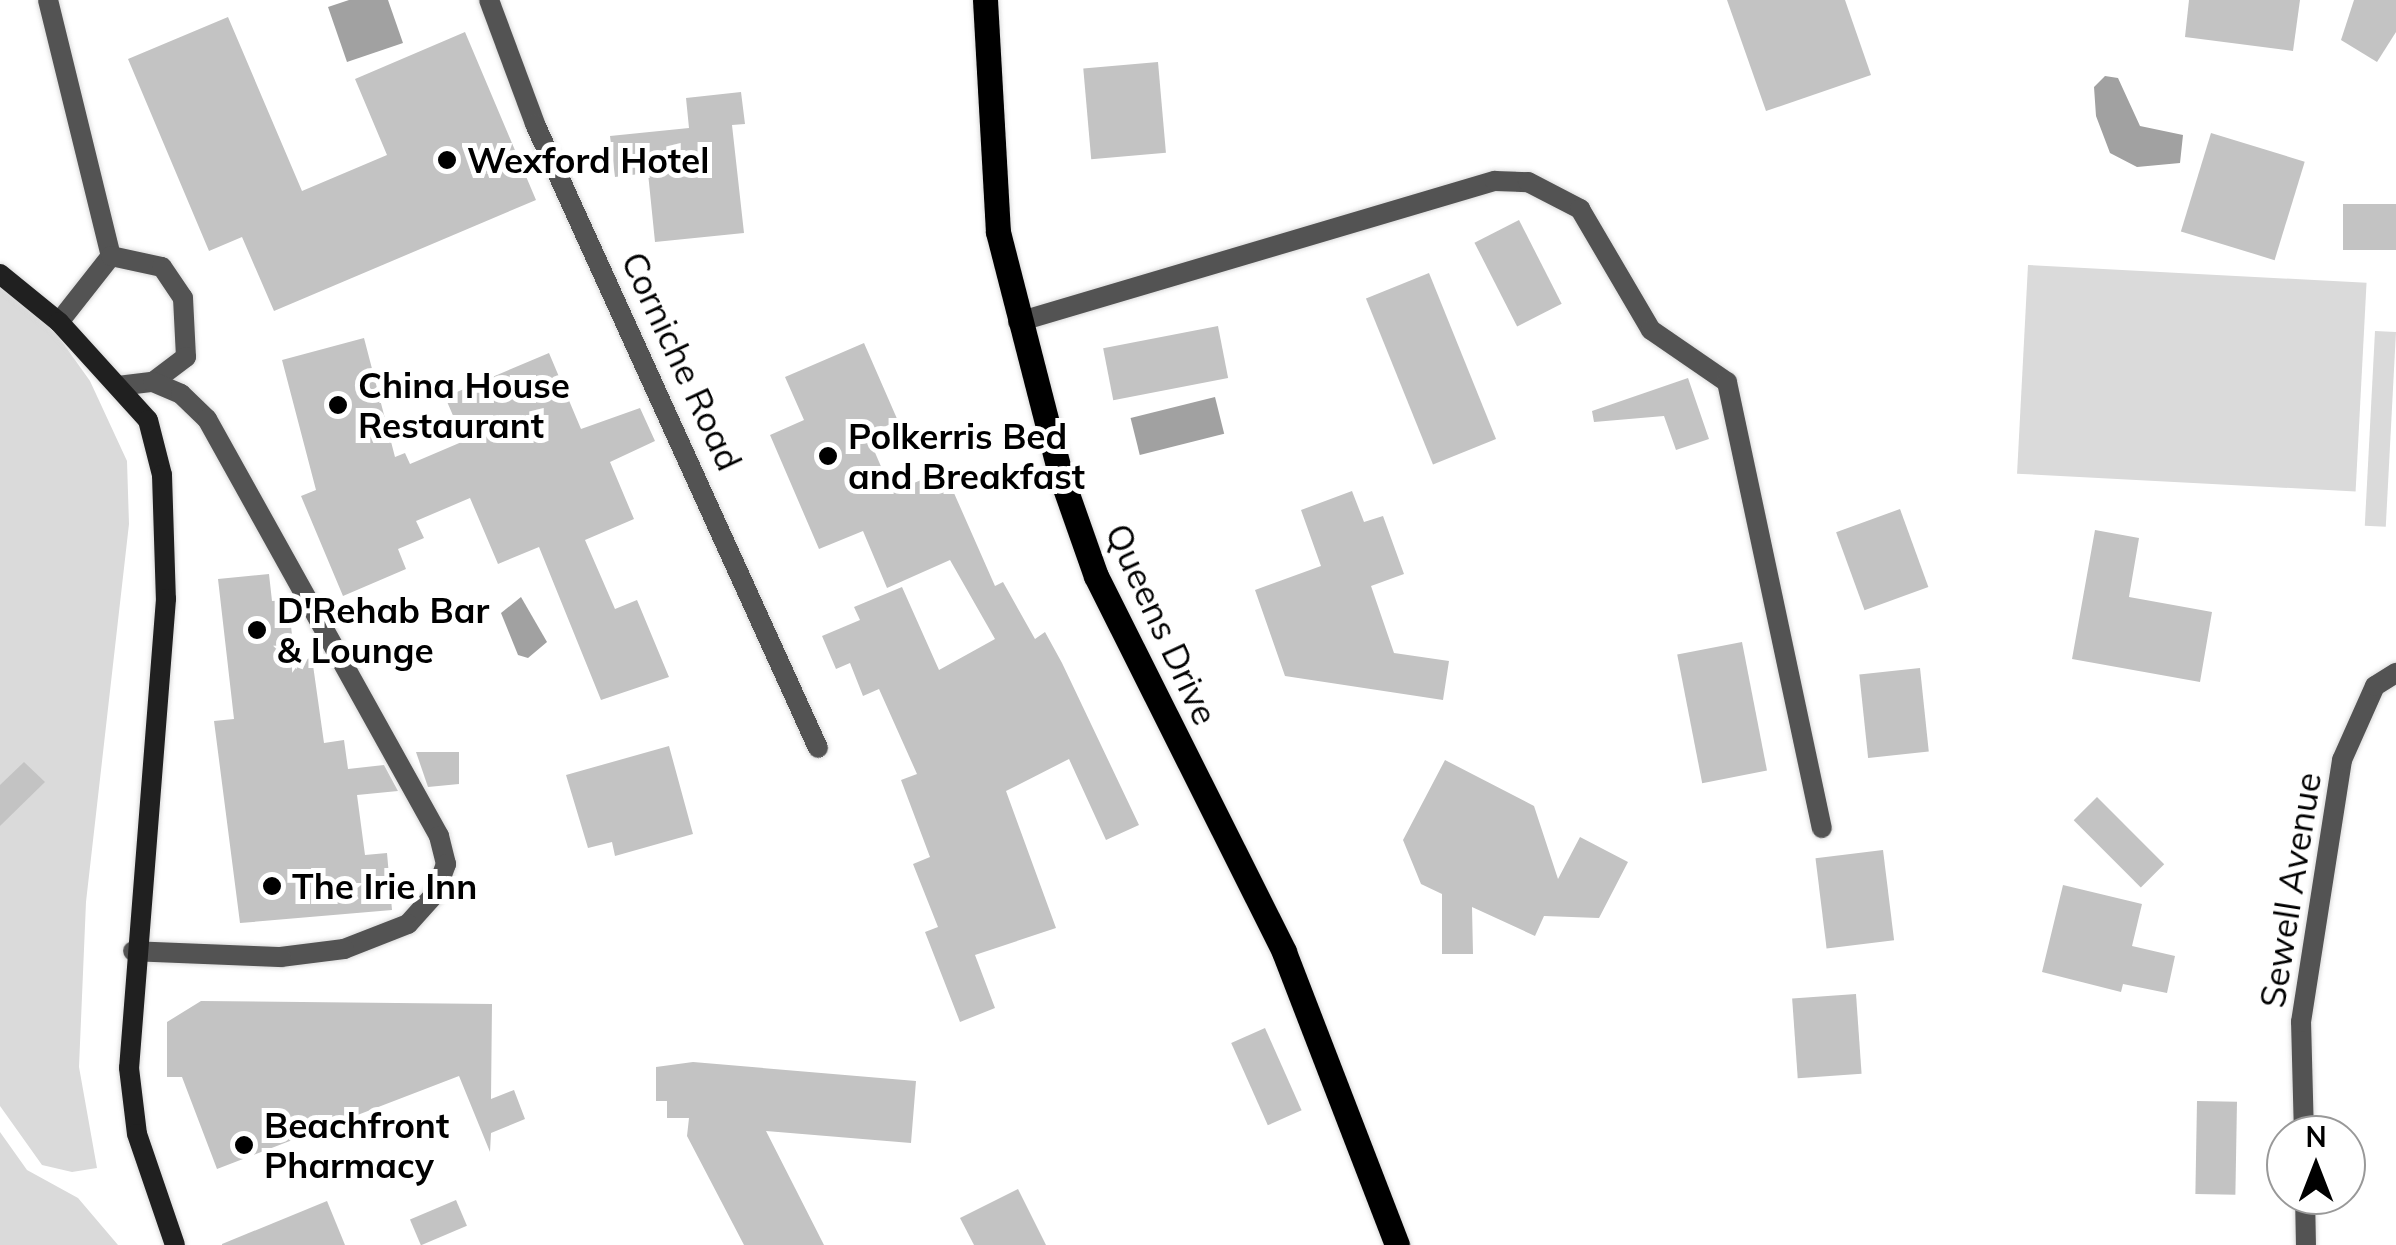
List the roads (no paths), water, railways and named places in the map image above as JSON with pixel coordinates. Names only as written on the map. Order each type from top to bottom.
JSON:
[{"type":"main road","name":"Queens Drive","points":[[984,0],[998,232],[1018,322],[1096,576],[1250,876],[1397,1245]]},
{"type":"main road","points":[[0,274],[59,322],[148,420],[167,531],[133,951],[129,1068],[137,1134],[175,1245]]},
{"type":"street","points":[[48,0],[111,256]]},
{"type":"street","name":"Corniche Road","points":[[488,0],[535,124],[818,748]]},
{"type":"street","points":[[1018,322],[1496,181],[1528,182],[1580,208],[1651,330],[1727,382],[1822,828]]},
{"type":"street","points":[[59,322],[111,256]]},
{"type":"street","points":[[111,256],[162,267],[183,298],[186,356],[153,382]]},
{"type":"street","points":[[118,386],[153,382],[182,394],[206,419],[440,836],[446,864],[435,894],[408,924],[344,950],[281,958],[133,951]]},
{"type":"street","name":"Sewell Avenue","points":[[2303,1115],[2301,1022],[2342,760],[2375,686],[2396,672]]},
{"type":"street","points":[[2305,1215],[2306,1245]]},
{"type":"place","name":"Wexford Hotel","points":[[447,160]]},
{"type":"place","name":"China House Restaurant","points":[[338,405]]},
{"type":"place","name":"Polkerris Bed and Breakfast","points":[[828,456]]},
{"type":"place","name":"D'Rehab Bar & Lounge","points":[[257,630]]},
{"type":"place","name":"The Irie Inn","points":[[272,886]]},
{"type":"place","name":"Beachfront Pharmacy","points":[[244,1145]]}]
